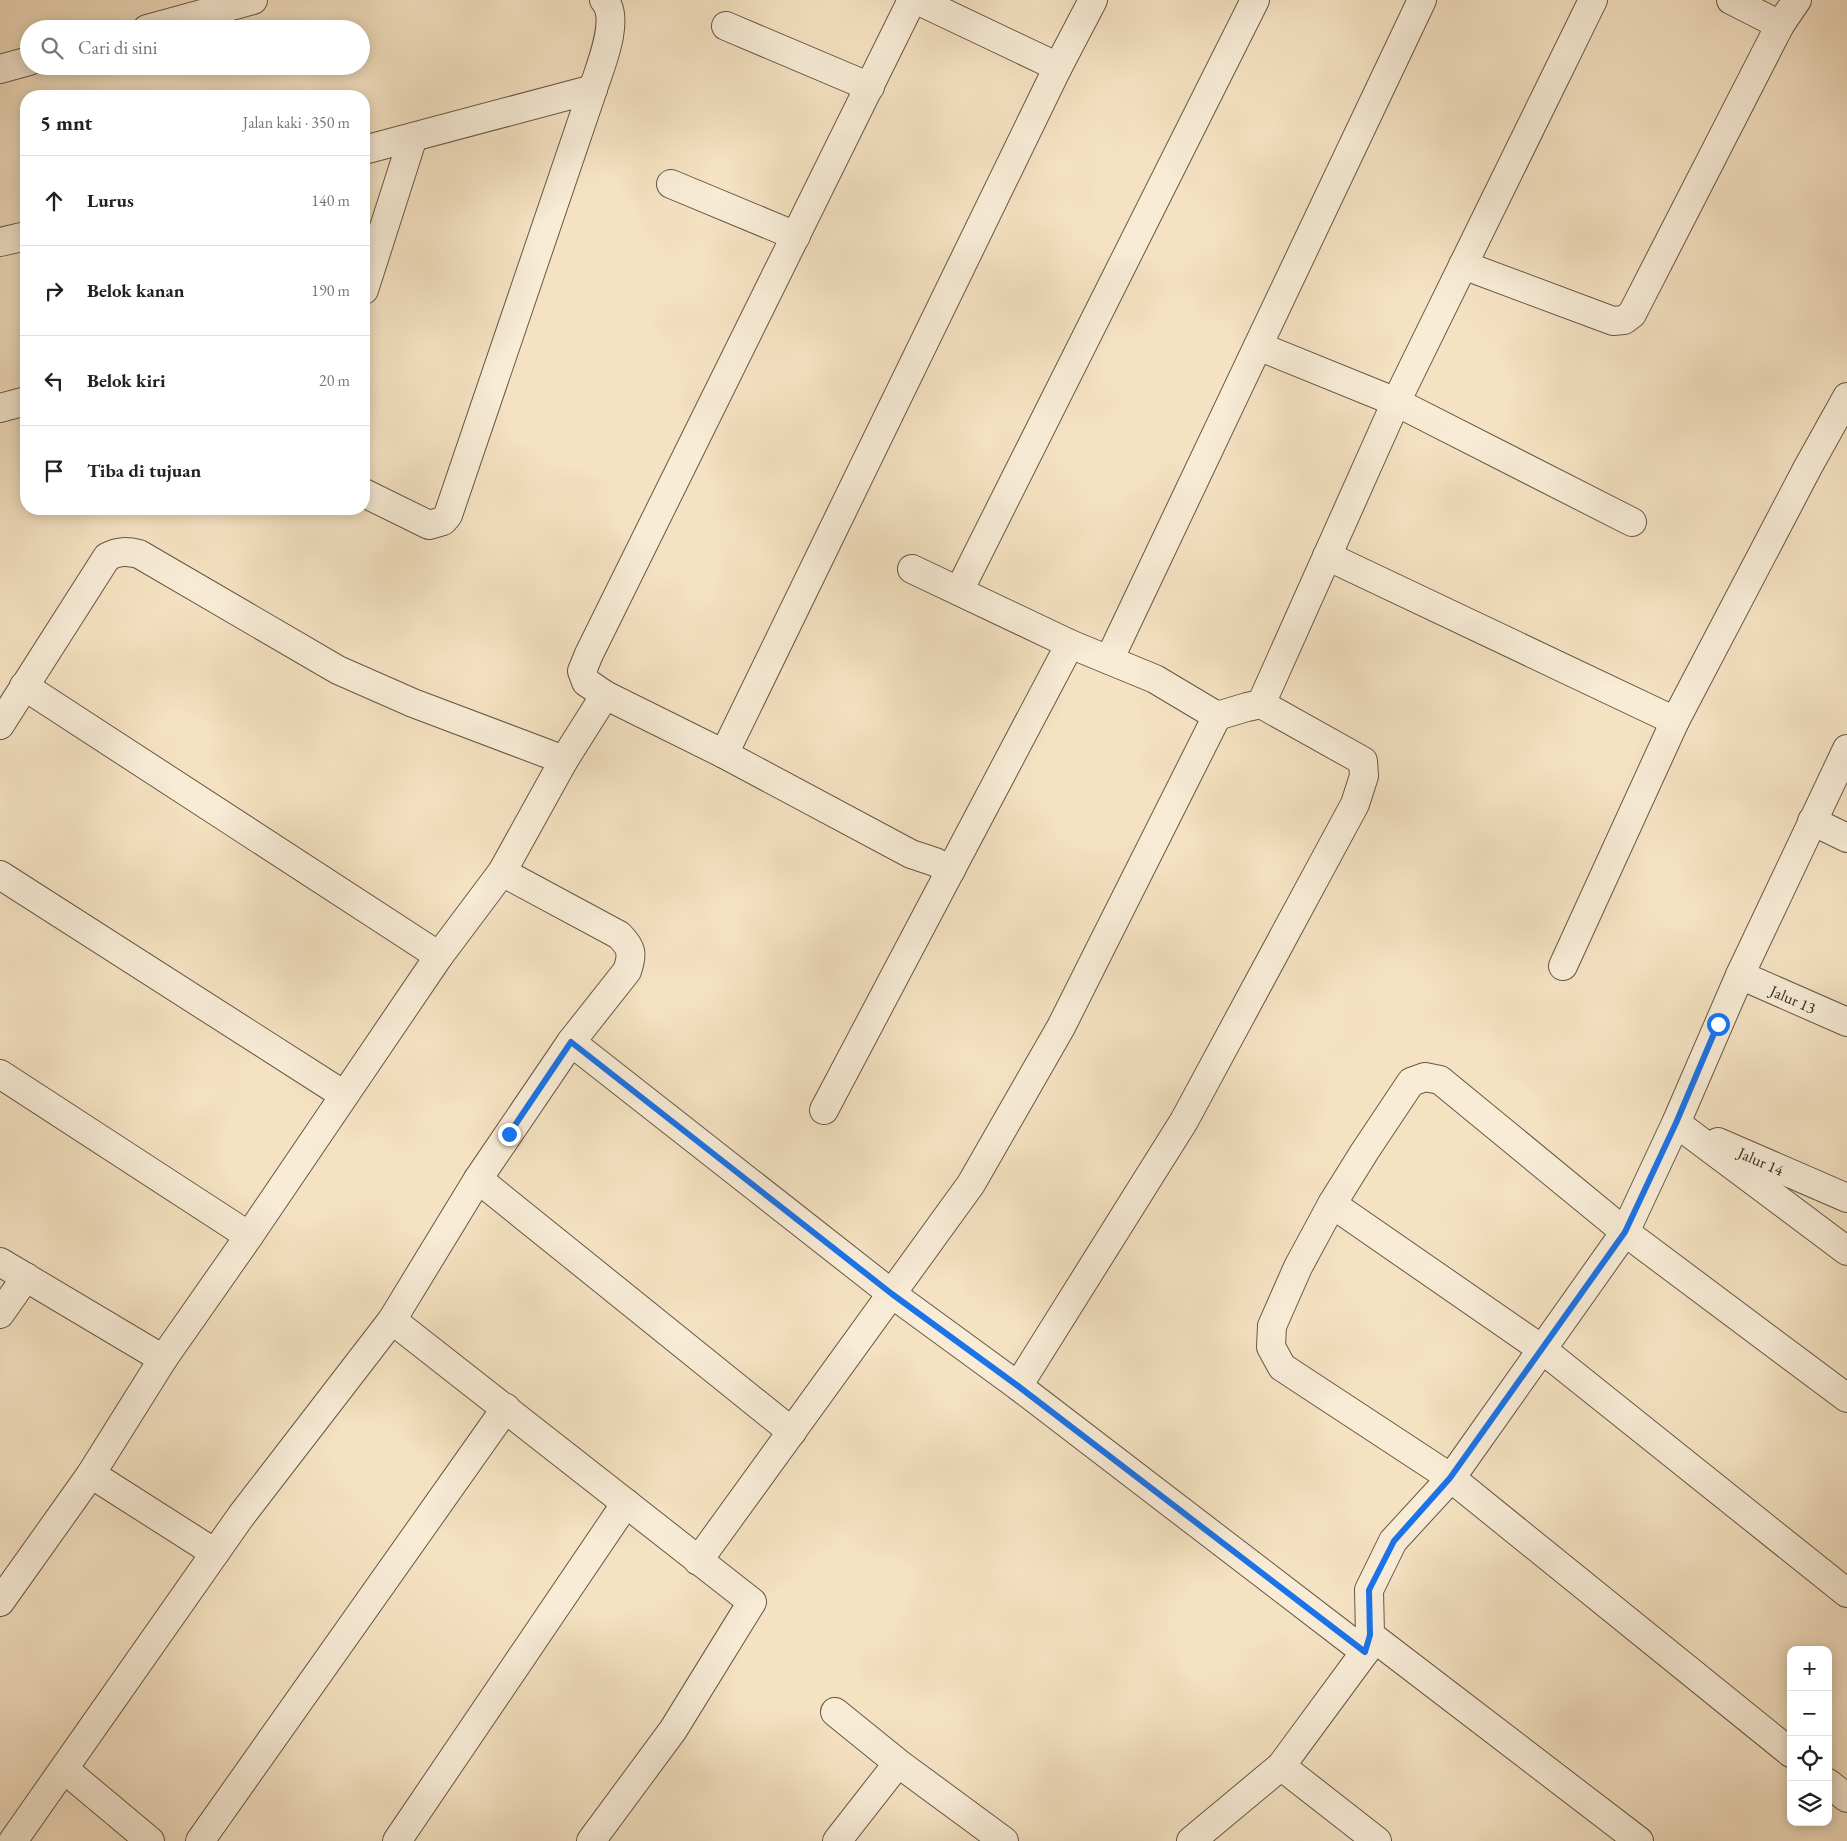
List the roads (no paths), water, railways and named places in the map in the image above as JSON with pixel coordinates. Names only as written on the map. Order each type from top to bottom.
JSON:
[{"type":"street","points":[[180,20],[253,0]]},
{"type":"street","points":[[370,496],[428,525],[443,521],[448,515],[593,90],[611,27],[611,15],[604,0]]},
{"type":"street","points":[[912,0],[582,671],[586,682],[605,696],[724,754],[911,854],[951,870]]},
{"type":"street","points":[[917,0],[1058,67]]},
{"type":"street","points":[[724,754],[1058,67],[1093,0]]},
{"type":"street","points":[[959,591],[1255,0]]},
{"type":"street","points":[[1109,660],[1422,0]]},
{"type":"street","points":[[1261,704],[1396,402],[1593,0]]},
{"type":"street","points":[[1731,0],[1780,26]]},
{"type":"street","points":[[1463,265],[1613,321],[1624,320],[1632,314],[1780,26],[1796,0]]},
{"type":"street","points":[[726,26],[870,87]]},
{"type":"street","points":[[0,69],[20,63]]},
{"type":"street","points":[[370,148],[593,90]]},
{"type":"street","points":[[370,271],[413,137]]},
{"type":"street","points":[[671,184],[796,236]]},
{"type":"street","points":[[0,242],[20,237]]},
{"type":"street","points":[[1258,346],[1396,402],[1632,522]]},
{"type":"street","points":[[1564,966],[1676,721],[1808,467],[1847,397]]},
{"type":"street","points":[[0,408],[20,403]]},
{"type":"street","points":[[0,725],[107,556],[116,552],[129,551],[139,554],[338,670],[413,703],[564,760]]},
{"type":"street","points":[[1327,556],[1676,721]]},
{"type":"street","points":[[912,569],[1070,644],[1155,679],[1217,716]]},
{"type":"street","points":[[824,1110],[1070,644]]},
{"type":"street","points":[[24,686],[439,956]]},
{"type":"street","points":[[0,1602],[91,1474],[163,1359],[250,1236],[439,956],[502,872],[564,760],[605,696]]},
{"type":"street","points":[[698,1561],[971,1184],[1061,1027],[1217,716],[1261,704],[1363,761],[1364,776],[1355,804],[1184,1121],[1018,1386]]},
{"type":"street","points":[[1191,1841],[1281,1766],[1368,1643],[1369,1590],[1394,1541],[1450,1478],[1543,1350],[1625,1232],[1676,1123],[1740,975],[1847,749]]},
{"type":"street","points":[[1812,821],[1847,838]]},
{"type":"street","points":[[13,1841],[241,1516],[392,1320],[478,1179],[571,1042],[627,971],[632,958],[629,944],[619,935],[502,872]]},
{"type":"street","points":[[0,875],[344,1095]]},
{"type":"street","name":"Jalur 13","points":[[1740,975],[1847,1022]]},
{"type":"street","points":[[571,1042],[892,1294],[1639,1841]]},
{"type":"street","points":[[0,1074],[250,1236]]},
{"type":"street","points":[[1787,1750],[1450,1478],[1282,1366],[1271,1347],[1272,1326],[1298,1267],[1332,1204],[1412,1082],[1425,1077],[1440,1080],[1625,1232],[1847,1398]]},
{"type":"street","points":[[1676,1123],[1847,1251]]},
{"type":"street","name":"Jalur 14","points":[[1676,1123],[1847,1198]]},
{"type":"street","points":[[478,1179],[792,1432]]},
{"type":"street","points":[[1332,1204],[1543,1350],[1847,1593]]},
{"type":"street","points":[[0,1262],[163,1359]]},
{"type":"street","points":[[0,1314],[26,1277]]},
{"type":"street","points":[[392,1320],[752,1602],[673,1730],[591,1841]]},
{"type":"street","points":[[200,1841],[506,1408]]},
{"type":"street","points":[[91,1474],[216,1553]]},
{"type":"street","points":[[397,1841],[626,1503]]},
{"type":"street","points":[[835,1712],[898,1762],[1004,1841]]},
{"type":"street","points":[[848,1838],[898,1762]]},
{"type":"street","points":[[1281,1766],[1377,1841]]},
{"type":"street","points":[[64,1768],[150,1841]]},
{"type":"street","points":[[1832,1786],[1847,1798]]}]
